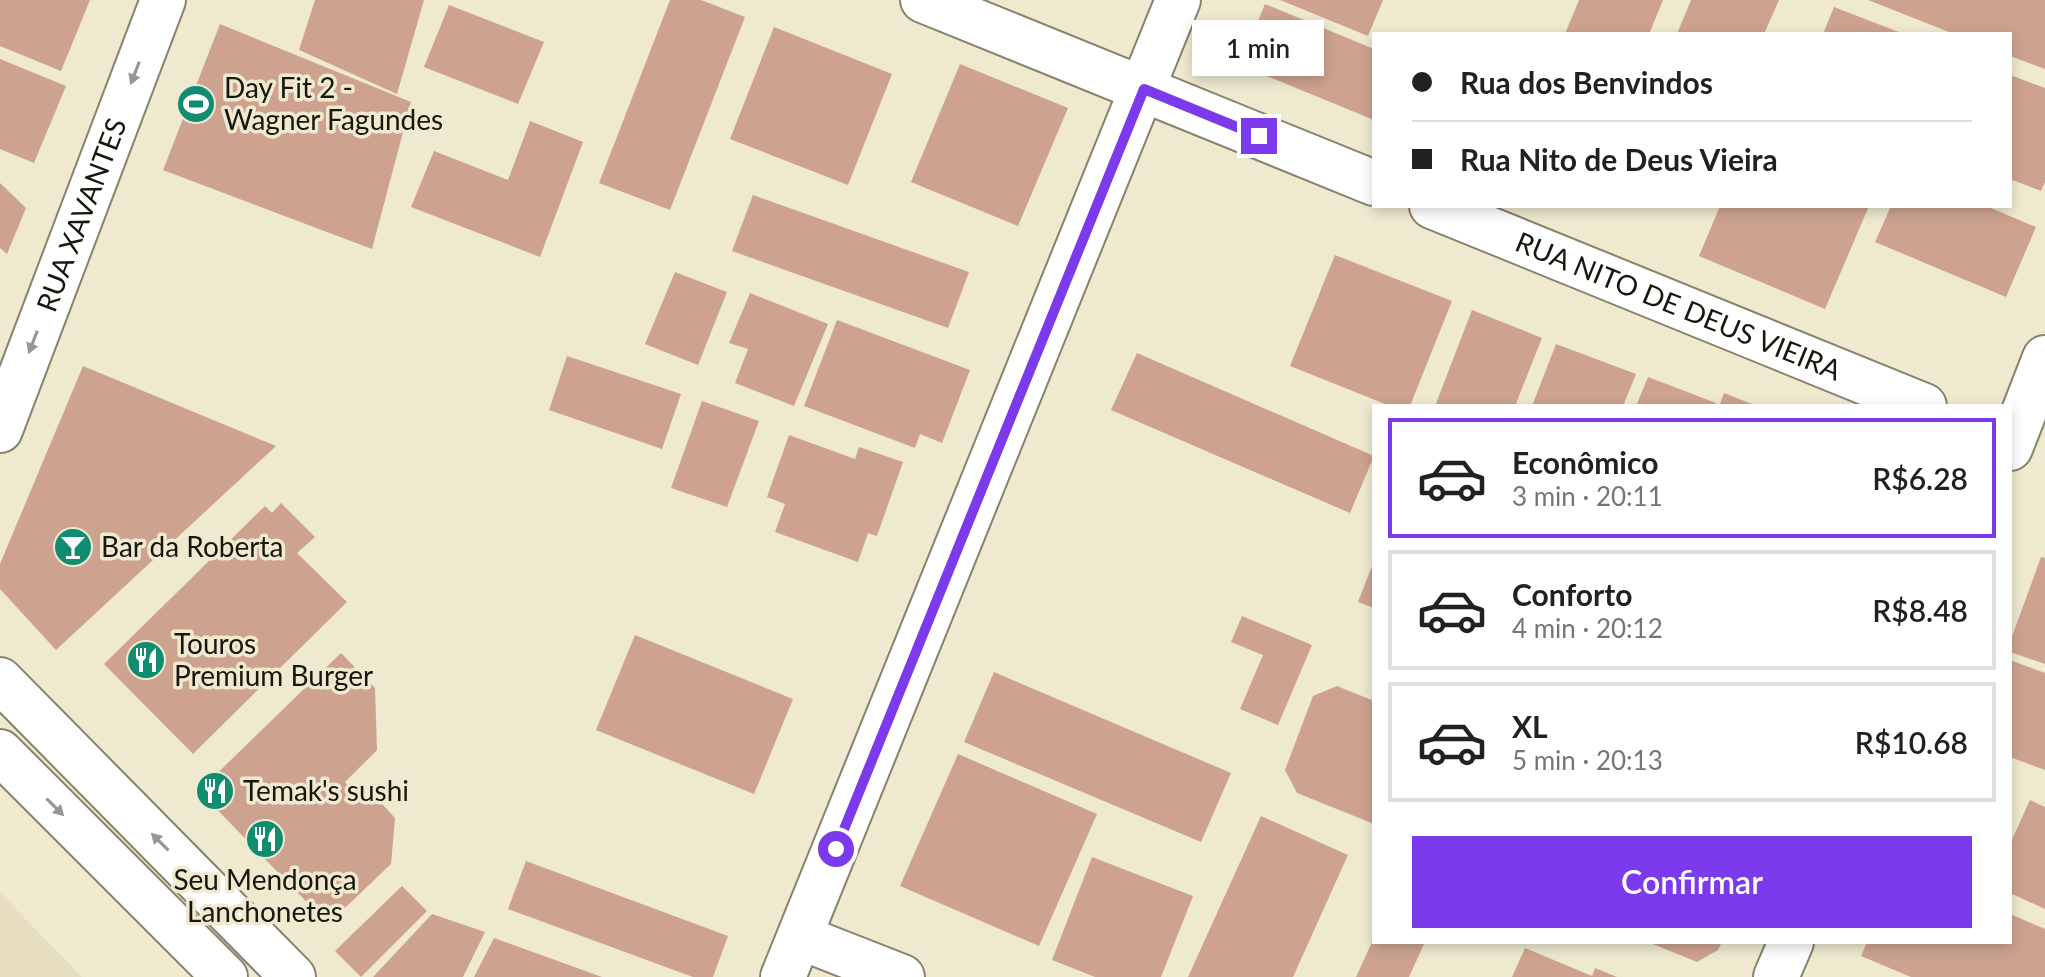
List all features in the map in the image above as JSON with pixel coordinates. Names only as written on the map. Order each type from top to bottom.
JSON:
[{"type":"street","name":"RUA XAVANTES","points":[[0,430],[163,0]]},
{"type":"street","points":[[923,0],[1372,182]]},
{"type":"street","points":[[783,977],[1178,0]]},
{"type":"street","name":"RUA NITO DE DEUS VIEIRA","points":[[1437,208],[1919,404]]},
{"type":"street","points":[[2019,446],[2045,358]]},
{"type":"street","points":[[0,680],[293,977]]},
{"type":"street","points":[[0,752],[225,977]]},
{"type":"street","points":[[800,937],[902,977]]},
{"type":"street","points":[[1776,977],[1790,944]]},
{"type":"shaded area","points":[[0,893],[82,977],[0,977]]},
{"type":"building","points":[[0,0],[90,0],[61,71],[0,46]]},
{"type":"building","points":[[315,0],[424,0],[397,94],[299,50]]},
{"type":"building","points":[[670,0],[701,0],[745,17],[670,210],[599,183]]},
{"type":"building","points":[[1280,0],[1383,0],[1368,36]]},
{"type":"building","points":[[1579,0],[1663,0],[1650,32],[1566,32]]},
{"type":"building","points":[[1691,0],[1779,0],[1765,32],[1678,32]]},
{"type":"building","points":[[1868,0],[2045,0],[2045,69],[2012,57],[2012,32],[1949,32]]},
{"type":"building","points":[[1265,4],[1372,48],[1372,119],[1240,65]]},
{"type":"building","points":[[449,5],[544,42],[518,104],[424,67]]},
{"type":"building","points":[[1834,7],[1899,32],[1824,32]]},
{"type":"building","points":[[220,24],[411,102],[372,249],[163,170]]},
{"type":"building","points":[[774,27],[892,74],[848,185],[730,139]]},
{"type":"building","points":[[0,59],[66,86],[34,163],[0,149]]},
{"type":"building","points":[[960,64],[1068,108],[1018,226],[911,182]]},
{"type":"building","points":[[2012,76],[2045,88],[2045,182],[2041,191],[2012,180]]},
{"type":"building","points":[[530,121],[583,142],[540,257],[411,207],[434,151],[508,180]]},
{"type":"building","points":[[0,183],[26,208],[7,254],[0,248]]},
{"type":"building","points":[[753,195],[969,272],[948,328],[732,251]]},
{"type":"building","points":[[1719,208],[1868,208],[1825,309],[1699,256]]},
{"type":"building","points":[[1890,208],[1991,208],[2036,227],[2006,297],[1875,242]]},
{"type":"building","points":[[1335,255],[1452,301],[1411,404],[1385,404],[1290,366]]},
{"type":"building","points":[[675,272],[727,292],[698,365],[645,344]]},
{"type":"building","points":[[750,293],[828,324],[794,406],[735,383],[748,349],[729,343]]},
{"type":"building","points":[[1472,310],[1542,338],[1516,404],[1436,404]]},
{"type":"building","points":[[837,320],[970,370],[942,443],[920,434],[915,448],[804,406]]},
{"type":"building","points":[[1556,344],[1636,374],[1624,404],[1533,404]]},
{"type":"building","points":[[1137,353],[1372,455],[1372,461],[1350,513],[1111,410]]},
{"type":"building","points":[[567,356],[681,394],[662,449],[549,410]]},
{"type":"building","points":[[83,366],[276,446],[56,650],[0,589],[0,564]]},
{"type":"building","points":[[1648,377],[1716,403],[1716,404],[1637,404]]},
{"type":"building","points":[[1724,393],[1752,404],[1720,404]]},
{"type":"building","points":[[702,401],[759,421],[727,507],[671,488]]},
{"type":"building","points":[[789,435],[855,459],[859,447],[903,462],[877,536],[868,533],[858,562],[775,532],[785,504],[767,497]]},
{"type":"building","points":[[281,503],[315,537],[297,553],[347,602],[193,754],[104,664],[265,506],[272,513]]},
{"type":"building","points":[[2041,557],[2045,558],[2045,664],[2012,653],[2012,637]]},
{"type":"building","points":[[1372,566],[1372,607],[1358,602]]},
{"type":"building","points":[[1242,616],[1312,645],[1278,725],[1240,709],[1263,655],[1231,642]]},
{"type":"building","points":[[635,635],[793,699],[754,794],[596,730]]},
{"type":"building","points":[[341,653],[375,688],[377,750],[345,782],[364,803],[373,794],[395,818],[391,864],[328,924],[199,791]]},
{"type":"building","points":[[2012,661],[2045,673],[2045,770],[2012,758]]},
{"type":"building","points":[[994,672],[1231,773],[1201,842],[964,742]]},
{"type":"building","points":[[1337,686],[1372,700],[1372,823],[1297,793],[1285,770],[1313,696]]},
{"type":"building","points":[[958,754],[1097,814],[1039,946],[900,886]]},
{"type":"building","points":[[2030,800],[2045,807],[2045,909],[2012,894],[2012,840]]},
{"type":"building","points":[[1261,816],[1348,855],[1293,977],[1188,977]]},
{"type":"building","points":[[1092,857],[1193,896],[1161,977],[1095,977],[1052,960]]},
{"type":"building","points":[[526,861],[728,936],[713,977],[693,977],[508,909]]},
{"type":"building","points":[[402,886],[427,911],[361,977],[335,951]]},
{"type":"building","points":[[432,914],[485,932],[463,977],[373,977]]},
{"type":"building","points":[[2012,915],[2045,929],[2045,977],[1911,977],[1861,956],[1866,944],[2012,944]]},
{"type":"building","points":[[494,938],[602,977],[474,977]]},
{"type":"building","points":[[1372,942],[1424,944],[1409,977],[1356,977]]},
{"type":"building","points":[[1653,944],[1721,944],[1718,950],[1697,962]]},
{"type":"building","points":[[1525,948],[1592,976],[1595,968],[1617,977],[1512,977]]},
{"type":"place","name":"Day Fit 2 - Wagner Fagundes","points":[[196,104]]},
{"type":"place","name":"Bar da Roberta","points":[[73,547]]},
{"type":"place","name":"Touros Premium Burger","points":[[146,660]]},
{"type":"place","name":"Temak's sushi","points":[[215,791]]},
{"type":"place","name":"Seu Mendonça Lanchonetes","points":[[265,839]]},
{"type":"route","points":[[836,849],[1144,89],[1259,136]]}]
